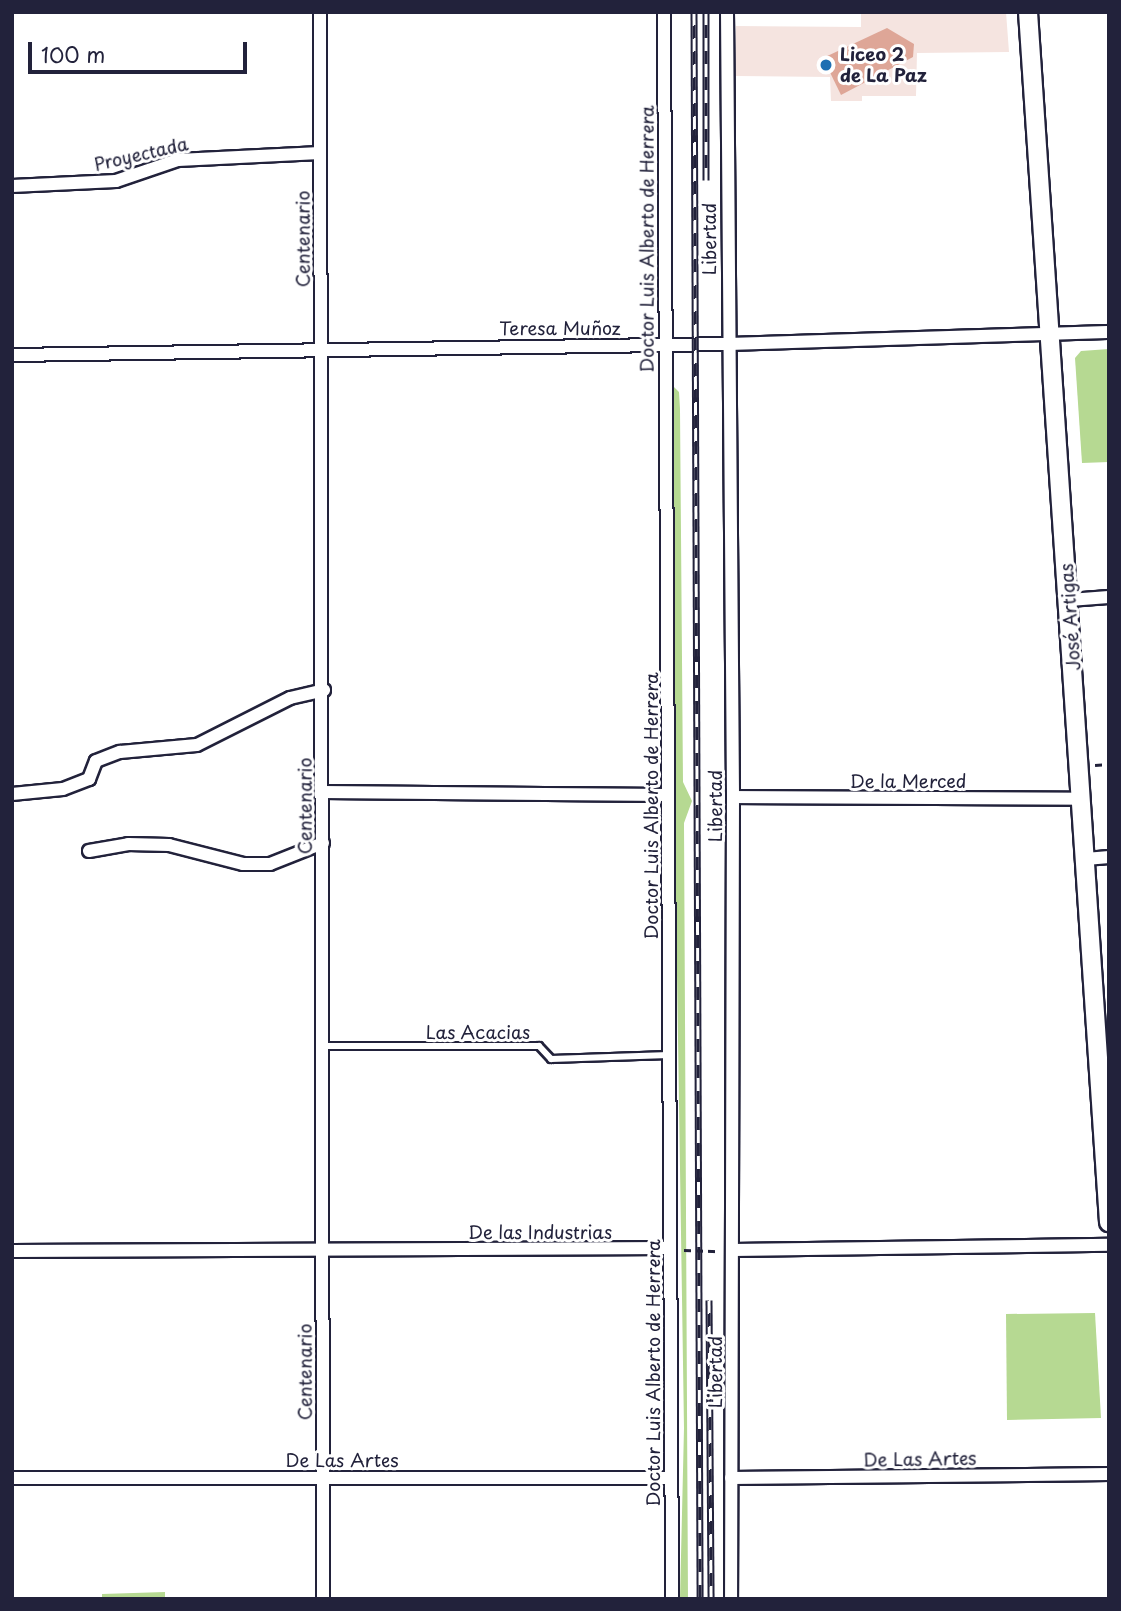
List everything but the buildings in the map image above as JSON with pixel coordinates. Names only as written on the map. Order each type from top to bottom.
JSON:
[{"type":"street","name":"Centenario","points":[[320,12],[324,690],[323,1599]]},
{"type":"street","name":"Doctor Luis Alberto de Herrera","points":[[664,12],[672,1599]]},
{"type":"street","name":"Libertad","points":[[727,12],[727,344],[733,797],[732,1599]]},
{"type":"street","name":"José Artigas","points":[[1028,12],[1086,859],[1104,1071],[1109,1222]]},
{"type":"street","name":"Proyectada","points":[[12,186],[116,181],[178,160],[320,153]]},
{"type":"street","name":"Teresa Muñoz","points":[[12,355],[322,348],[727,344],[1051,336],[1109,332]]},
{"type":"street","points":[[1069,600],[1109,597]]},
{"type":"street","points":[[12,794],[64,789],[89,779],[96,761],[120,752],[197,745],[225,735],[290,698],[324,690]]},
{"type":"street","points":[[323,792],[668,795]]},
{"type":"street","name":"De la Merced","points":[[733,797],[1082,799]]},
{"type":"street","points":[[89,852],[128,844],[169,845],[243,864],[270,864],[323,843]]},
{"type":"street","points":[[1086,859],[1109,857]]},
{"type":"street","points":[[733,1250],[1109,1245]]},
{"type":"street","name":"De las Industrias","points":[[12,1251],[669,1248]]},
{"type":"street","name":"De Las Artes","points":[[731,1478],[1109,1474]]},
{"type":"street","name":"De Las Artes","points":[[12,1478],[671,1478]]},
{"type":"lane","name":"Las Acacias","points":[[323,1046],[539,1046],[551,1059],[669,1055]]},
{"type":"path","points":[[669,1248],[733,1250]]},
{"type":"shaded area","name":"Liceo 2 de La Paz","points":[[861,12],[1006,12],[1009,52],[917,53],[916,96],[862,96],[862,101],[831,101],[830,77],[735,76],[736,26],[861,27]]},
{"type":"green space","points":[[1109,349],[1109,462],[1082,463],[1075,358],[1081,351]]},
{"type":"green space","points":[[673,386],[679,392],[680,409],[683,782],[692,801],[684,823],[688,1599],[680,1599],[684,1428],[668,389]]},
{"type":"green space","points":[[1095,1313],[1101,1418],[1007,1420],[1006,1314]]},
{"type":"green space","points":[[165,1592],[165,1599],[102,1599],[102,1594]]},
{"type":"railway","points":[[694,12],[700,1599]]},
{"type":"railway","points":[[706,12],[706,180]]},
{"type":"railway","points":[[709,1300],[711,1599]]},
{"type":"place","name":"Liceo 2 de La Paz","points":[[826,65]]}]
